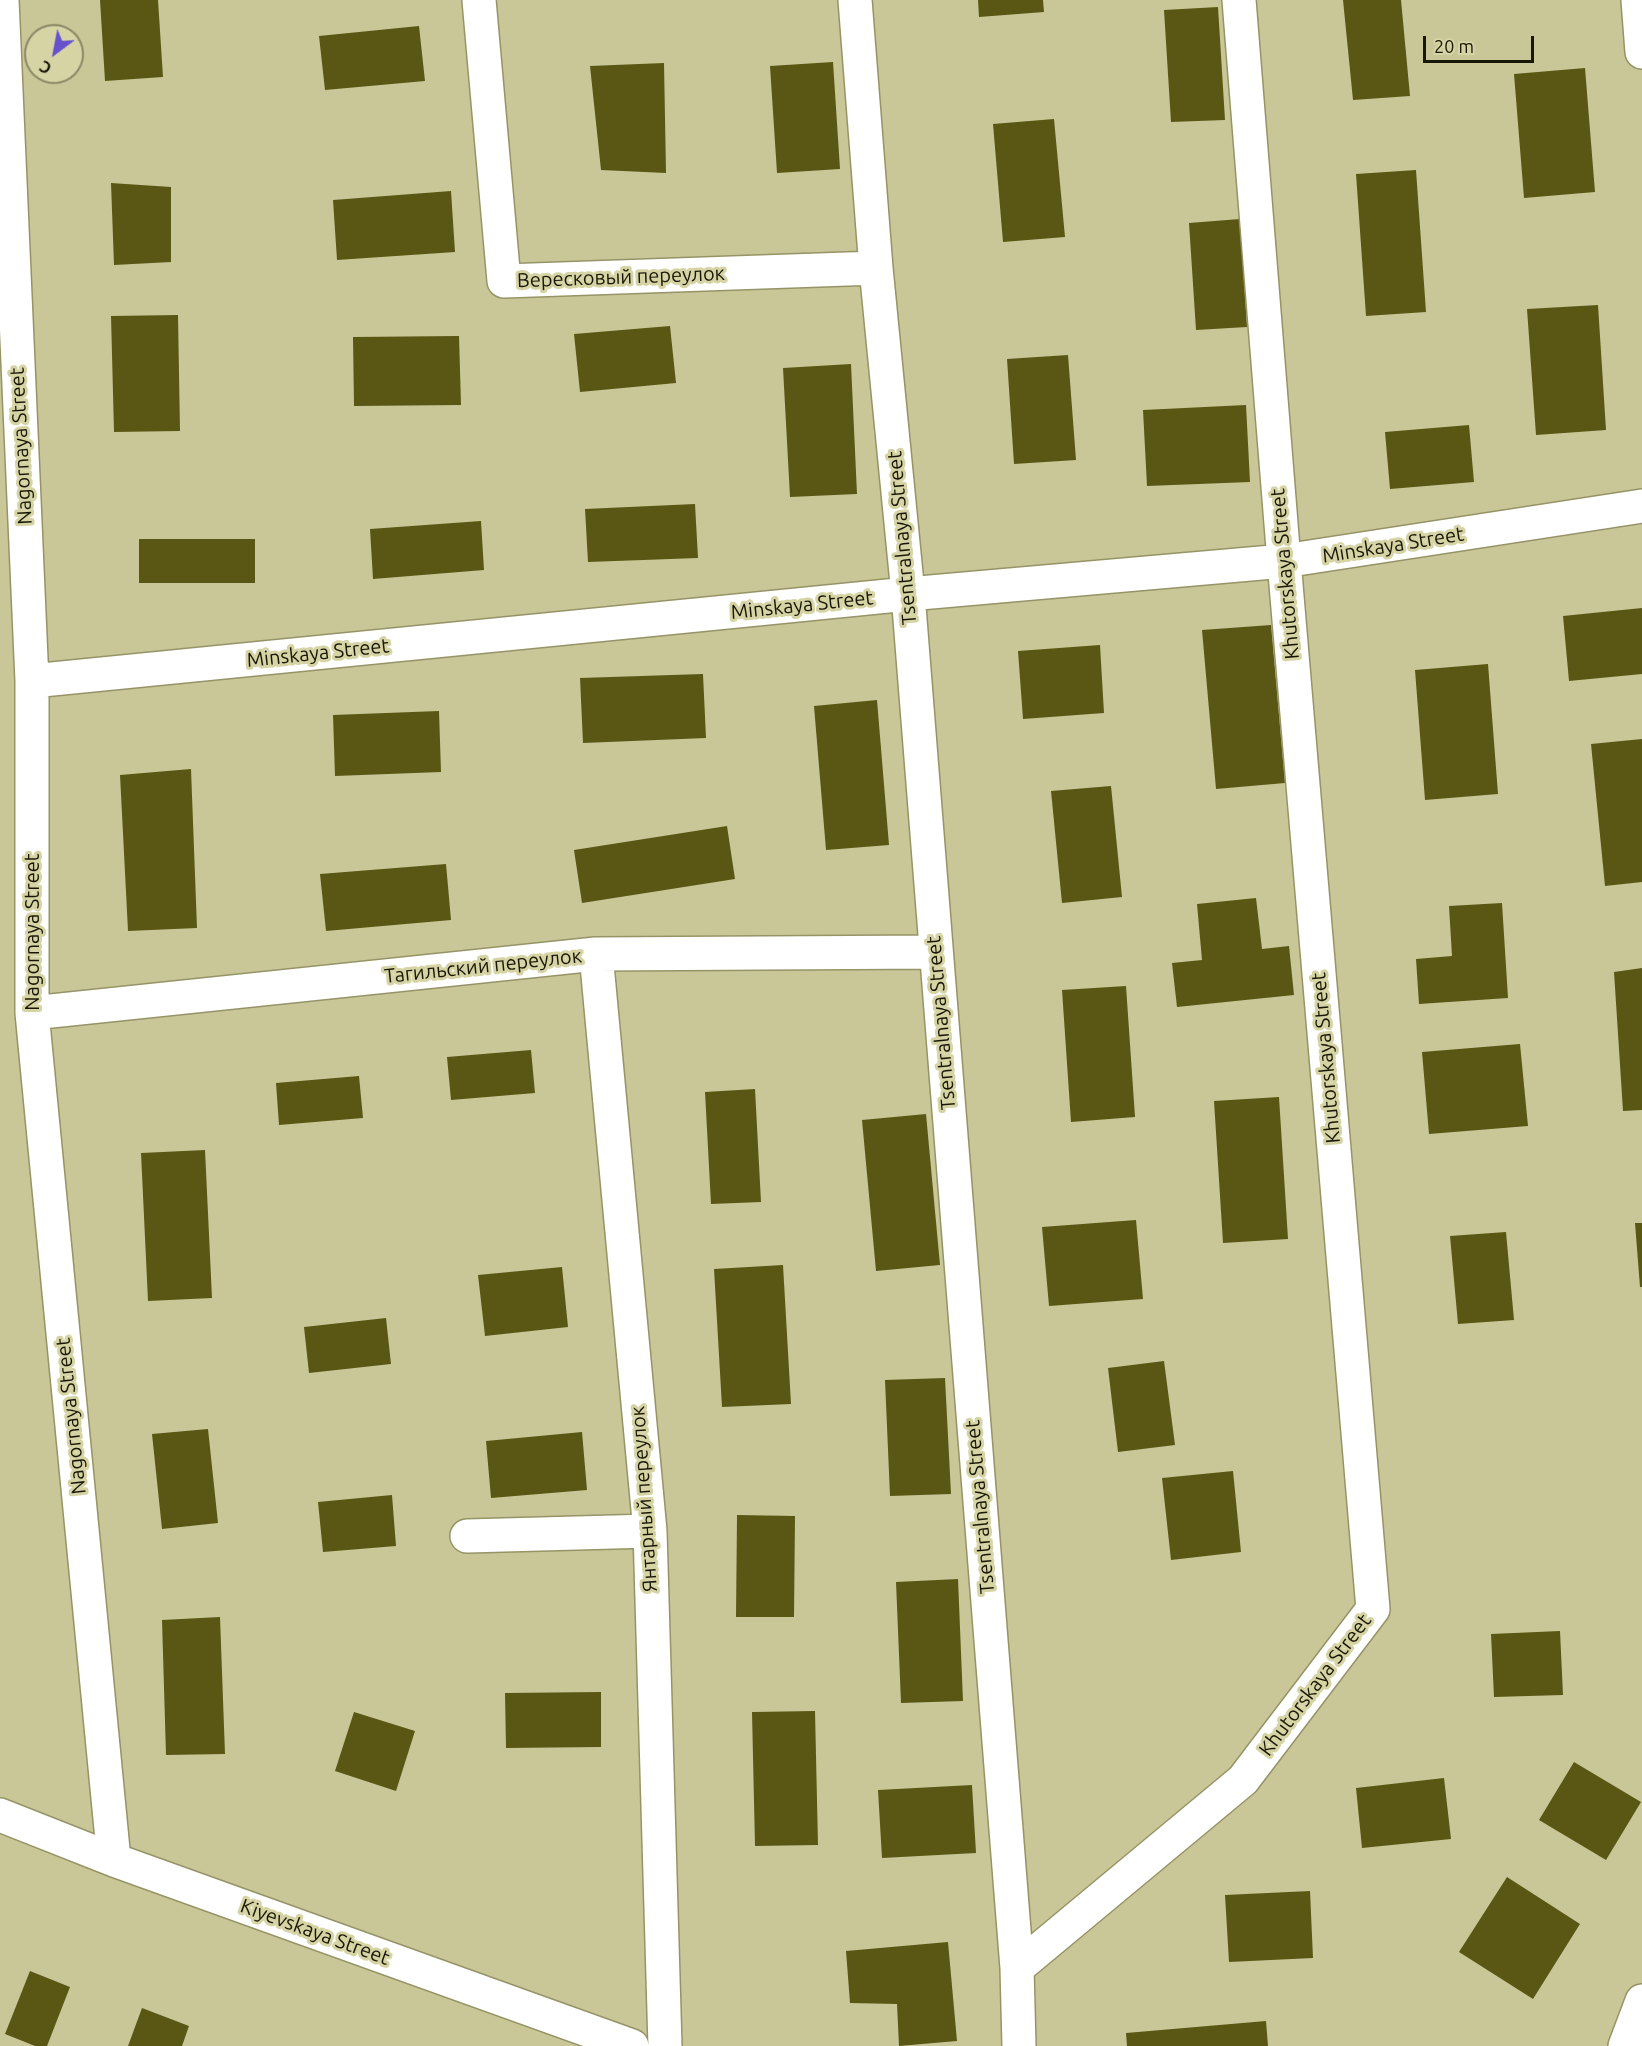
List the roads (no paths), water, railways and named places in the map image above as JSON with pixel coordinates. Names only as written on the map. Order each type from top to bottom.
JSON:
[{"type":"street","name":"Nagornaya Street","points":[[2,0],[32,681],[32,1013],[114,1860]]},
{"type":"street","name":"Вересковый переулок","points":[[479,0],[504,281],[876,268]]},
{"type":"street","name":"Tsentralnaya Street","points":[[855,0],[876,268],[908,594],[1017,1968],[1019,2046]]},
{"type":"street","name":"Khutorskaya Street","points":[[1017,1968],[1243,1780],[1373,1609],[1239,0]]},
{"type":"street","points":[[1638,0],[1642,52]]},
{"type":"street","name":"Minskaya Street","points":[[32,681],[908,594],[1284,561],[1642,506]]},
{"type":"street","name":"Тагильский переулок","points":[[32,1013],[596,954],[935,952]]},
{"type":"street","name":"Янтарный переулок","points":[[596,954],[650,1532],[665,2046]]},
{"type":"street","points":[[467,1536],[650,1532]]},
{"type":"street","name":"Kiyevskaya Street","points":[[0,1815],[114,1860],[632,2046]]},
{"type":"street","points":[[1625,2046],[1642,2001]]}]
